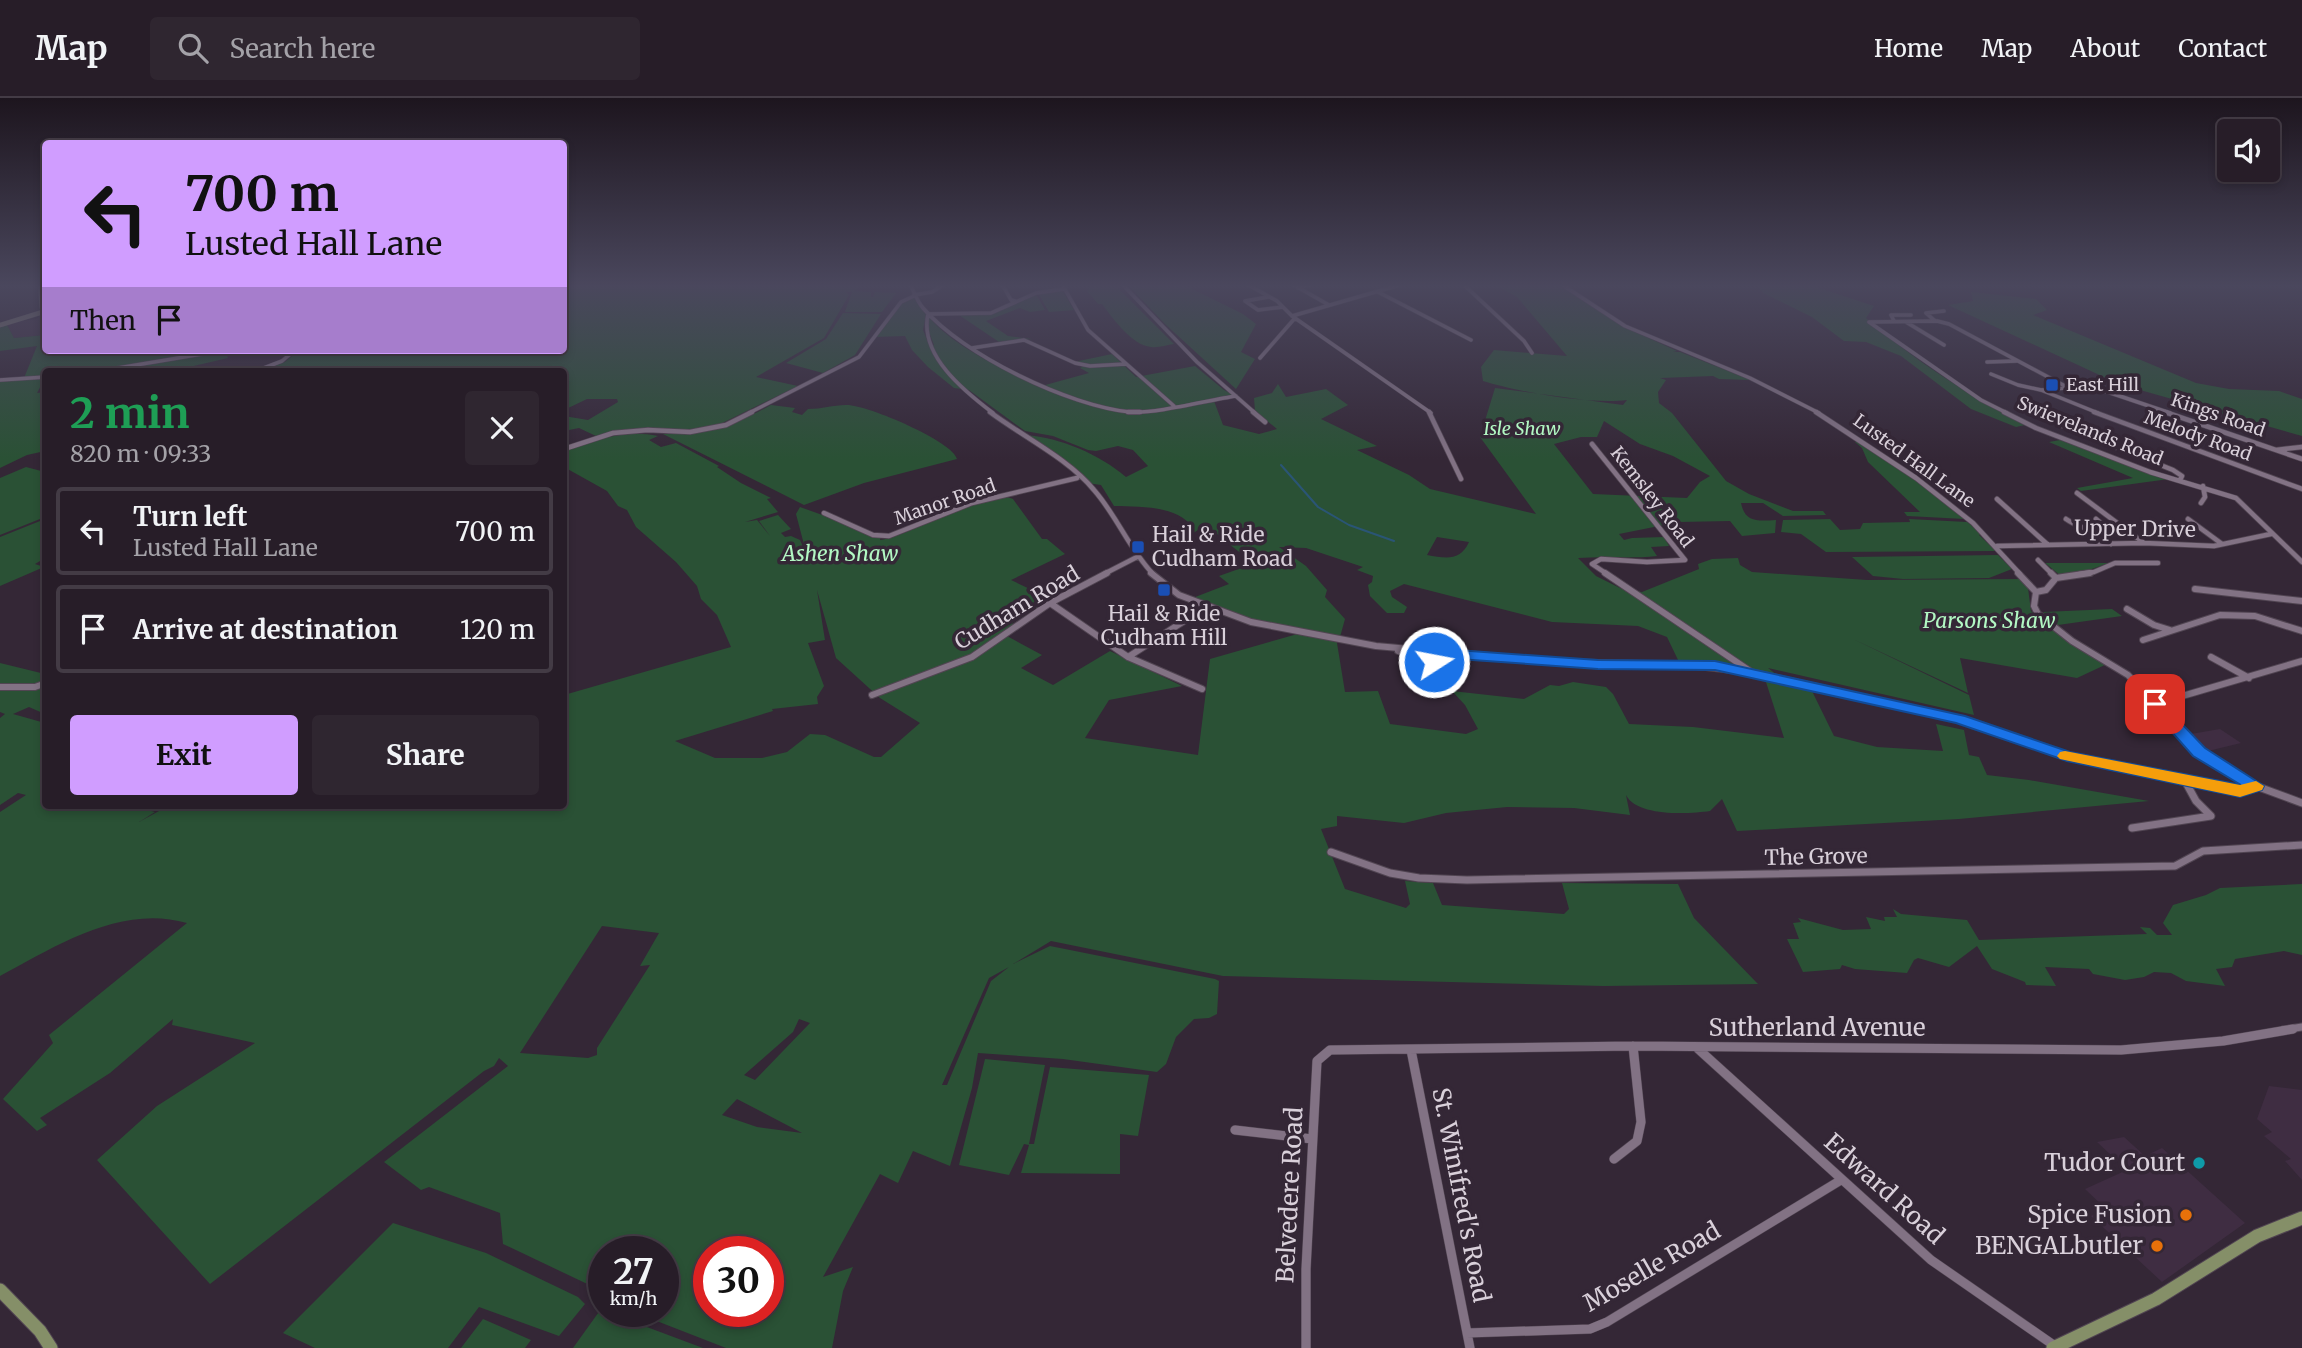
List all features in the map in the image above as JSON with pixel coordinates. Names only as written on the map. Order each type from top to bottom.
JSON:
[{"type":"main road","points":[[2054,1347],[2157,1299],[2257,1236],[2302,1218]]},
{"type":"main road","points":[[0,1290],[40,1331],[51,1348]]},
{"type":"street","points":[[567,448],[613,433],[710,430],[804,387],[859,357],[870,342]]},
{"type":"street","points":[[930,342],[941,363],[963,391],[1058,459],[1077,478],[1094,489],[1137,557],[1158,580],[1179,595],[1206,607],[1251,622],[1390,647],[1456,655],[1598,664],[1715,666],[1960,719],[2067,756],[2240,791],[2256,786]]},
{"type":"street","points":[[963,342],[1006,370],[1049,389],[1133,412],[1236,396]]},
{"type":"street","points":[[972,348],[1009,342]]},
{"type":"street","points":[[1029,342],[1075,363],[1090,366],[1126,364]]},
{"type":"street","points":[[1102,342],[1174,406]]},
{"type":"street","points":[[1178,342],[1265,422]]},
{"type":"street","points":[[1260,358],[1273,342]]},
{"type":"street","points":[[1329,342],[1431,413],[1461,479]]},
{"type":"street","points":[[1525,342],[1532,353]]},
{"type":"street","name":"Lusted Hall Lane","points":[[1661,342],[1750,378],[1814,410],[1916,478],[1973,523],[1997,546],[2036,592],[2034,606],[2038,614],[2072,641],[2128,675],[2199,752],[2256,786],[2302,803]]},
{"type":"street","name":"Swievelands Road","points":[[1898,342],[1962,387],[2015,418],[2150,472],[2236,498],[2302,562]]},
{"type":"street","points":[[1940,342],[1944,345]]},
{"type":"street","points":[[1983,342],[2065,386]]},
{"type":"street","points":[[118,368],[202,354]]},
{"type":"street","points":[[264,368],[282,361],[290,354]]},
{"type":"street","points":[[1987,362],[2018,361]]},
{"type":"street","name":"Melody Road","points":[[1992,374],[2302,489]]},
{"type":"street","points":[[0,380],[42,377]]},
{"type":"street","name":"Kings Road","points":[[2065,386],[2085,385],[2302,459]]},
{"type":"street","points":[[2043,392],[2065,386]]},
{"type":"street","points":[[2058,424],[2173,470],[2182,476],[2180,480]]},
{"type":"street","name":"Kemsley Road","points":[[1592,444],[1685,560],[1647,562],[1601,559],[1592,564],[1750,672]]},
{"type":"street","points":[[2276,450],[2302,447]]},
{"type":"street","name":"Manor Road","points":[[824,513],[873,535],[889,536],[972,503],[1077,478]]},
{"type":"street","points":[[2201,503],[2205,497],[2203,486]]},
{"type":"street","points":[[2077,493],[2144,543]]},
{"type":"street","points":[[1997,499],[2047,544]]},
{"type":"street","points":[[2066,519],[2073,524],[2097,531],[2111,544]]},
{"type":"street","points":[[2096,519],[2103,525],[2097,531]]},
{"type":"street","points":[[2188,519],[2222,544]]},
{"type":"street","name":"Upper Drive","points":[[1997,546],[2222,544],[2271,534]]},
{"type":"street","name":"Cudham Road","points":[[872,695],[972,657],[1050,603],[1137,557]]},
{"type":"street","points":[[2038,559],[2056,578]]},
{"type":"street","points":[[2036,592],[2046,590],[2056,578],[2094,572],[2115,563],[2158,563]]},
{"type":"street","points":[[2195,589],[2302,601]]},
{"type":"street","points":[[1050,603],[1128,657],[1202,689]]},
{"type":"street","points":[[1128,657],[1206,607]]},
{"type":"street","points":[[2127,609],[2154,625],[2172,631]]},
{"type":"street","points":[[2143,640],[2221,615],[2255,616],[2302,631]]},
{"type":"street","points":[[2211,657],[2249,678]]},
{"type":"street","points":[[2155,704],[2302,661]]},
{"type":"street","points":[[0,687],[34,687],[42,684]]},
{"type":"street","points":[[2132,828],[2211,816],[2196,801],[2185,780]]},
{"type":"street","points":[[2294,800],[2302,795]]},
{"type":"street","name":"The Grove","points":[[1331,852],[1390,873],[1419,878],[1466,880],[2175,866],[2203,851],[2302,845]]},
{"type":"street","name":"Sutherland Avenue","points":[[1330,1050],[1633,1046],[2120,1050],[2223,1041],[2302,1027]]},
{"type":"street","points":[[1614,1159],[1637,1141],[1641,1122],[1633,1046]]},
{"type":"street","name":"Edward Road","points":[[1696,1047],[1931,1260],[2054,1347]]},
{"type":"street","name":"St. Winifred's Road","points":[[1412,1049],[1470,1348]]},
{"type":"street","name":"Belvedere Road","points":[[1306,1348],[1306,1269],[1317,1061],[1330,1050]]},
{"type":"street","points":[[1235,1130],[1312,1139]]},
{"type":"street","name":"Moselle Road","points":[[1467,1333],[1590,1329],[1607,1322],[1841,1180]]},
{"type":"shaded area","points":[[2220,729],[2241,743],[2208,751],[2185,735]]},
{"type":"shaded area","points":[[2269,1086],[2302,1090],[2302,1180],[2285,1161],[2291,1159],[2264,1136],[2272,1132],[2257,1119]]},
{"type":"shaded area","points":[[2124,1137],[2145,1156],[2162,1148],[2245,1223],[2162,1282],[2091,1216],[2106,1209],[2085,1189],[2127,1170],[2097,1142]]},
{"type":"green space","points":[[0,342],[42,342],[42,354],[199,354],[113,368],[42,368],[42,377],[24,378],[37,346],[0,351]]},
{"type":"green space","points":[[567,342],[816,342],[756,377],[798,386],[712,428],[617,432],[567,447],[596,436],[579,428],[567,430],[567,416],[588,420],[618,402],[617,399],[587,399],[567,409],[567,368],[269,368],[285,362],[294,354],[567,354]]},
{"type":"green space","points":[[820,342],[863,342],[855,355],[823,373],[786,363]]},
{"type":"green space","points":[[908,342],[934,345],[933,342],[958,342],[1038,387],[1089,373],[1080,368],[1084,366],[1074,362],[1112,354],[1136,377],[1195,366],[1224,390],[1236,396],[1214,401],[1223,425],[1259,434],[1277,429],[1255,411],[1254,398],[1272,393],[1278,384],[1286,397],[1326,389],[1348,405],[1321,419],[1377,446],[1357,450],[1409,475],[1430,489],[1536,514],[1480,437],[1495,388],[1539,394],[1483,381],[1481,367],[1494,350],[1567,356],[1555,342],[1658,342],[1677,351],[1673,352],[1680,352],[1751,380],[1719,379],[1713,376],[1660,378],[1666,380],[1658,392],[1659,403],[1672,413],[1726,481],[1749,494],[1793,511],[1823,511],[1826,515],[1783,516],[1763,503],[1741,503],[1746,514],[1753,519],[1776,520],[1775,533],[1742,536],[1730,521],[1679,522],[1619,534],[1624,540],[1664,537],[1669,546],[1651,547],[1657,556],[1578,558],[1596,576],[1620,588],[1642,592],[1699,569],[1698,564],[1712,559],[1738,558],[1740,565],[1752,572],[1867,580],[2023,579],[2028,588],[2031,611],[2071,644],[2107,664],[2077,678],[1960,658],[1968,693],[1853,639],[1969,695],[1974,715],[1768,668],[1777,675],[1715,664],[1679,662],[1667,637],[1638,626],[1552,622],[1404,584],[1390,591],[1392,597],[1407,607],[1404,613],[1387,613],[1370,596],[1368,585],[1373,576],[1357,570],[1363,567],[1306,548],[1279,547],[1306,566],[1327,590],[1325,597],[1345,619],[1340,637],[1336,637],[1345,692],[1378,691],[1390,724],[1466,734],[1478,729],[1465,705],[1452,691],[1524,699],[1550,685],[1559,686],[1573,682],[1606,687],[1613,694],[1629,724],[1693,727],[1784,738],[1765,679],[1811,689],[1834,736],[1877,747],[1943,751],[1936,724],[1964,730],[1969,755],[1979,757],[1987,775],[2149,801],[1959,819],[1737,831],[1722,799],[1710,811],[1677,813],[1652,811],[1632,802],[1626,795],[1630,815],[1574,808],[1507,807],[1446,813],[1404,823],[1337,816],[1337,826],[1321,829],[1345,889],[1406,908],[1410,904],[1405,881],[1433,883],[1442,905],[1564,914],[1569,909],[1562,883],[1678,884],[1694,918],[1758,984],[1604,986],[1223,976],[1051,941],[1013,964],[1050,946],[1215,979],[1219,981],[1217,1014],[1209,1018],[1194,1019],[1176,1037],[1166,1064],[1157,1072],[1063,1059],[978,1053],[972,1088],[950,1166],[913,1151],[898,1183],[880,1174],[823,1277],[853,1267],[843,1291],[832,1348],[726,1348],[672,1327],[679,1327],[679,1236],[588,1236],[588,1284],[503,1244],[500,1213],[429,1187],[421,1190],[384,1162],[508,1066],[499,1058],[494,1066],[484,1071],[210,1284],[97,1160],[157,1106],[255,1043],[172,1025],[173,1019],[110,1073],[40,1118],[47,1125],[37,1131],[3,1099],[53,1043],[49,1035],[187,923],[138,919],[114,924],[66,941],[0,976],[0,812],[26,795],[18,793],[0,805],[0,718],[5,714],[0,712],[0,690],[21,691],[42,688],[42,713],[29,707],[13,714],[42,722],[42,809],[143,809],[155,812],[139,822],[159,811],[152,809],[567,809],[567,694],[731,647],[717,615],[701,599],[697,586],[676,562],[636,527],[627,510],[618,506],[607,491],[567,469],[567,449],[611,437],[646,434],[658,436],[649,440],[661,447],[676,443],[771,498],[767,499],[778,512],[745,522],[757,520],[770,536],[759,521],[778,515],[791,529],[781,533],[785,537],[791,536],[800,540],[807,556],[796,514],[800,507],[881,536],[880,540],[894,537],[986,500],[1002,497],[1013,499],[1042,539],[1047,539],[1065,554],[1011,580],[1051,599],[1012,623],[1014,625],[984,652],[1007,636],[1042,655],[1021,668],[1053,685],[1110,651],[1182,686],[1109,700],[1085,738],[1198,755],[1210,659],[1308,631],[1250,619],[1190,599],[1229,584],[1219,576],[1247,566],[1251,559],[1204,526],[1192,534],[1188,531],[1190,524],[1174,513],[1155,508],[1114,506],[1101,485],[1087,483],[1026,435],[1079,449],[1104,461],[1126,477],[1148,466],[1133,450],[1118,446],[1088,450],[1053,436],[1025,431],[969,390],[954,388],[928,367]],"holes":[[[1584,400],[1612,401],[1627,400],[1623,405]],[[1604,421],[1640,444],[1673,456],[1710,476],[1700,482],[1687,498],[1593,494],[1554,444],[1581,437],[1597,437]],[[1437,537],[1469,542],[1457,556],[1427,555]],[[817,590],[836,658],[880,698],[920,723],[881,757],[874,757],[825,735],[810,734],[787,752],[762,758],[715,758],[675,741],[773,711],[772,709],[818,704],[817,697],[824,686],[808,643],[825,640]],[[602,926],[659,933],[640,966],[650,965],[597,1048],[597,1055],[588,1058],[520,1053]],[[1009,967],[991,981],[947,1085],[942,1085],[989,978]],[[799,1019],[810,1023],[755,1080],[744,1075],[793,1032]],[[737,1099],[802,1133],[757,1127],[722,1115]]]},
{"type":"green space","points":[[1138,342],[1174,344],[1154,347]]},
{"type":"green space","points":[[1185,342],[1246,342],[1241,352],[1255,359],[1236,389]]},
{"type":"green space","points":[[1867,342],[1896,342],[1962,389],[2025,425],[2016,427],[1971,409],[1901,356]]},
{"type":"green space","points":[[2029,342],[2099,342],[2196,383],[2229,389],[2279,391],[2302,399],[2302,436],[2119,384]]},
{"type":"green space","points":[[208,354],[226,354],[228,358],[185,368],[126,368]]},
{"type":"green space","points":[[42,378],[37,393],[42,392],[42,452],[27,455],[0,468],[0,381]]},
{"type":"green space","points":[[771,405],[795,408],[792,412],[802,415],[808,409],[856,406],[926,434],[941,443],[957,459],[864,483],[804,505],[663,434],[694,433],[720,428]]},
{"type":"green space","points":[[2060,440],[2169,479],[2081,491],[2077,488],[2133,478],[2049,442]]},
{"type":"green space","points":[[1855,442],[1860,442],[1913,477],[1965,519],[1907,516],[1904,512],[1920,512],[1868,462],[1862,448]]},
{"type":"green space","points":[[26,467],[42,471],[42,518],[0,535],[0,478]]},
{"type":"green space","points":[[1830,519],[1840,530],[1860,529],[1863,523],[1910,522],[1909,519],[1967,522],[1982,533],[1979,535],[1996,551],[1826,552],[1801,534],[1781,532],[1783,520]]},
{"type":"green space","points":[[42,520],[42,560],[35,564],[42,568],[0,586],[0,537]]},
{"type":"green space","points":[[1998,555],[2012,569],[1989,578],[1903,579],[1873,576],[1852,557]]},
{"type":"green space","points":[[2045,563],[2109,563],[2060,575]]},
{"type":"green space","points":[[2112,609],[2122,616],[2058,625],[2043,612]]},
{"type":"green space","points":[[0,663],[42,673],[42,682],[36,684],[0,684]]},
{"type":"green space","points":[[2302,884],[2302,955],[2284,951],[2235,959],[2232,967],[2216,969],[2225,986],[2186,981],[2171,973],[2154,972],[2144,977],[2125,980],[2093,974],[2089,969],[2045,967],[2056,986],[2026,985],[2025,982],[1992,969],[1977,946],[1949,967],[1918,958],[1907,973],[1855,969],[1842,965],[1840,969],[1803,972],[1787,939],[1799,939],[1793,923],[1801,922],[1798,918],[1843,930],[1871,929],[1866,917],[1885,921],[1884,917],[1897,917],[1893,909],[1901,914],[1967,920],[1979,940],[2147,934],[2140,927],[2150,928],[2157,935],[2172,935],[2163,923],[2173,905],[2220,888]]},
{"type":"green space","points":[[985,1059],[1045,1065],[1029,1144],[1034,1144],[1050,1067],[1149,1075],[1138,1136],[1120,1134],[1120,1174],[1021,1173],[1029,1145],[1024,1144],[1009,1175],[959,1165]]},
{"type":"green space","points":[[393,1223],[486,1253],[578,1297],[585,1304],[559,1336],[479,1307],[448,1348],[315,1348],[283,1333]]},
{"type":"green space","points":[[483,1319],[531,1340],[525,1348],[461,1348]]},
{"type":"green space","points":[[588,1327],[647,1327],[703,1348],[573,1348]]},
{"type":"waterway","points":[[1281,465],[1318,507],[1349,525],[1394,541]]},
{"type":"slow traffic","points":[[2065,756],[2240,791],[2256,786]]},
{"type":"place","name":"East Hill","points":[[2052,385]]},
{"type":"place","name":"Hail & Ride Cudham Road","points":[[1138,547]]},
{"type":"place","name":"Hail & Ride Cudham Hill","points":[[1164,590]]},
{"type":"place","name":"Tudor Court","points":[[2199,1163]]},
{"type":"place","name":"Spice Fusion","points":[[2186,1215]]},
{"type":"place","name":"BENGALbutler","points":[[2157,1246]]},
{"type":"route","points":[[1434,662],[1456,655],[1598,664],[1715,666],[1960,719],[2067,756],[2240,791],[2256,786],[2199,752],[2155,704]]},
{"type":"park label","name":"Isle Shaw","points":[[1522,429]]},
{"type":"park label","name":"Ashen Shaw","points":[[840,554]]},
{"type":"park label","name":"Parsons Shaw","points":[[1989,621]]}]
